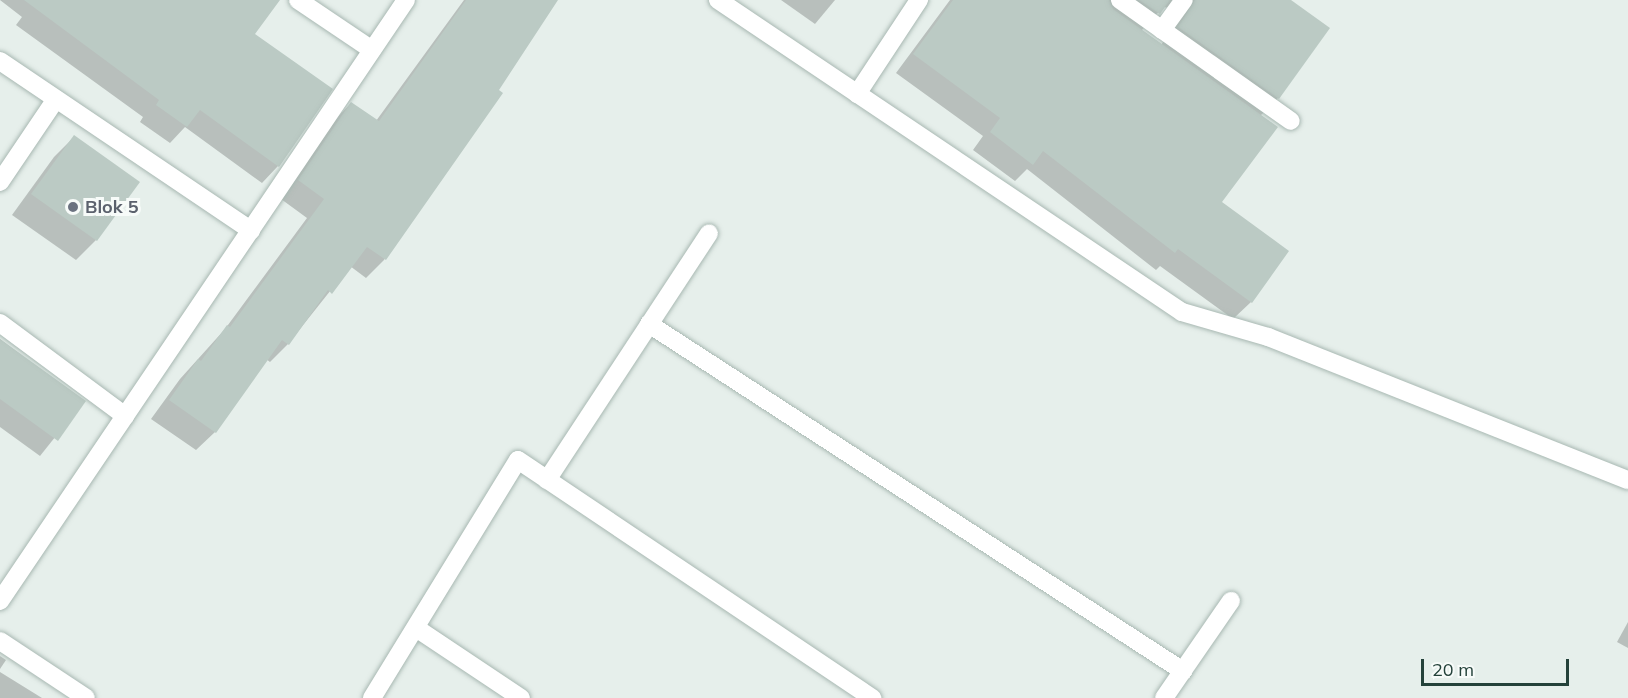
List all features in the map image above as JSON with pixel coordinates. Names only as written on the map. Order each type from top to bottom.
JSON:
[{"type":"street","points":[[298,0],[372,50]]},
{"type":"street","points":[[0,601],[406,0]]},
{"type":"street","points":[[718,0],[1182,312],[1268,337],[1628,480]]},
{"type":"street","points":[[857,94],[919,0]]},
{"type":"street","points":[[1120,0],[1291,121]]},
{"type":"street","points":[[1162,30],[1184,0]]},
{"type":"street","points":[[0,61],[251,230]]},
{"type":"street","points":[[0,182],[56,99]]},
{"type":"street","points":[[547,480],[709,233]]},
{"type":"street","points":[[0,323],[125,416]]},
{"type":"street","points":[[649,324],[1183,671]]},
{"type":"street","points":[[372,698],[518,460],[872,698]]},
{"type":"street","points":[[1164,698],[1230,601]]},
{"type":"street","points":[[416,628],[521,698]]},
{"type":"street","points":[[0,641],[86,698]]},
{"type":"building","points":[[24,0],[280,0],[255,34],[333,89],[279,167],[200,110],[187,127],[156,105],[159,100]]},
{"type":"building","points":[[466,0],[558,0],[499,90],[503,93],[386,260],[367,247],[332,294],[328,290],[289,345],[282,340],[216,433],[169,400],[198,359],[201,361],[227,325],[230,327],[324,199],[298,180],[351,102],[379,121]]},
{"type":"building","points":[[953,0],[1109,0],[1113,9],[1278,127],[1222,202],[1289,251],[1252,303],[1178,249],[1175,253],[1043,151],[1033,165],[990,132],[1000,118],[913,54]]},
{"type":"building","points":[[1139,0],[1170,0],[1160,14]]},
{"type":"building","points":[[1195,0],[1291,0],[1330,28],[1279,99],[1178,27]]},
{"type":"building","points":[[74,135],[140,182],[97,241],[31,194]]},
{"type":"building","points":[[0,339],[86,401],[58,441],[0,399]]},
{"type":"place","name":"Blok 5","points":[[73,207]]}]
